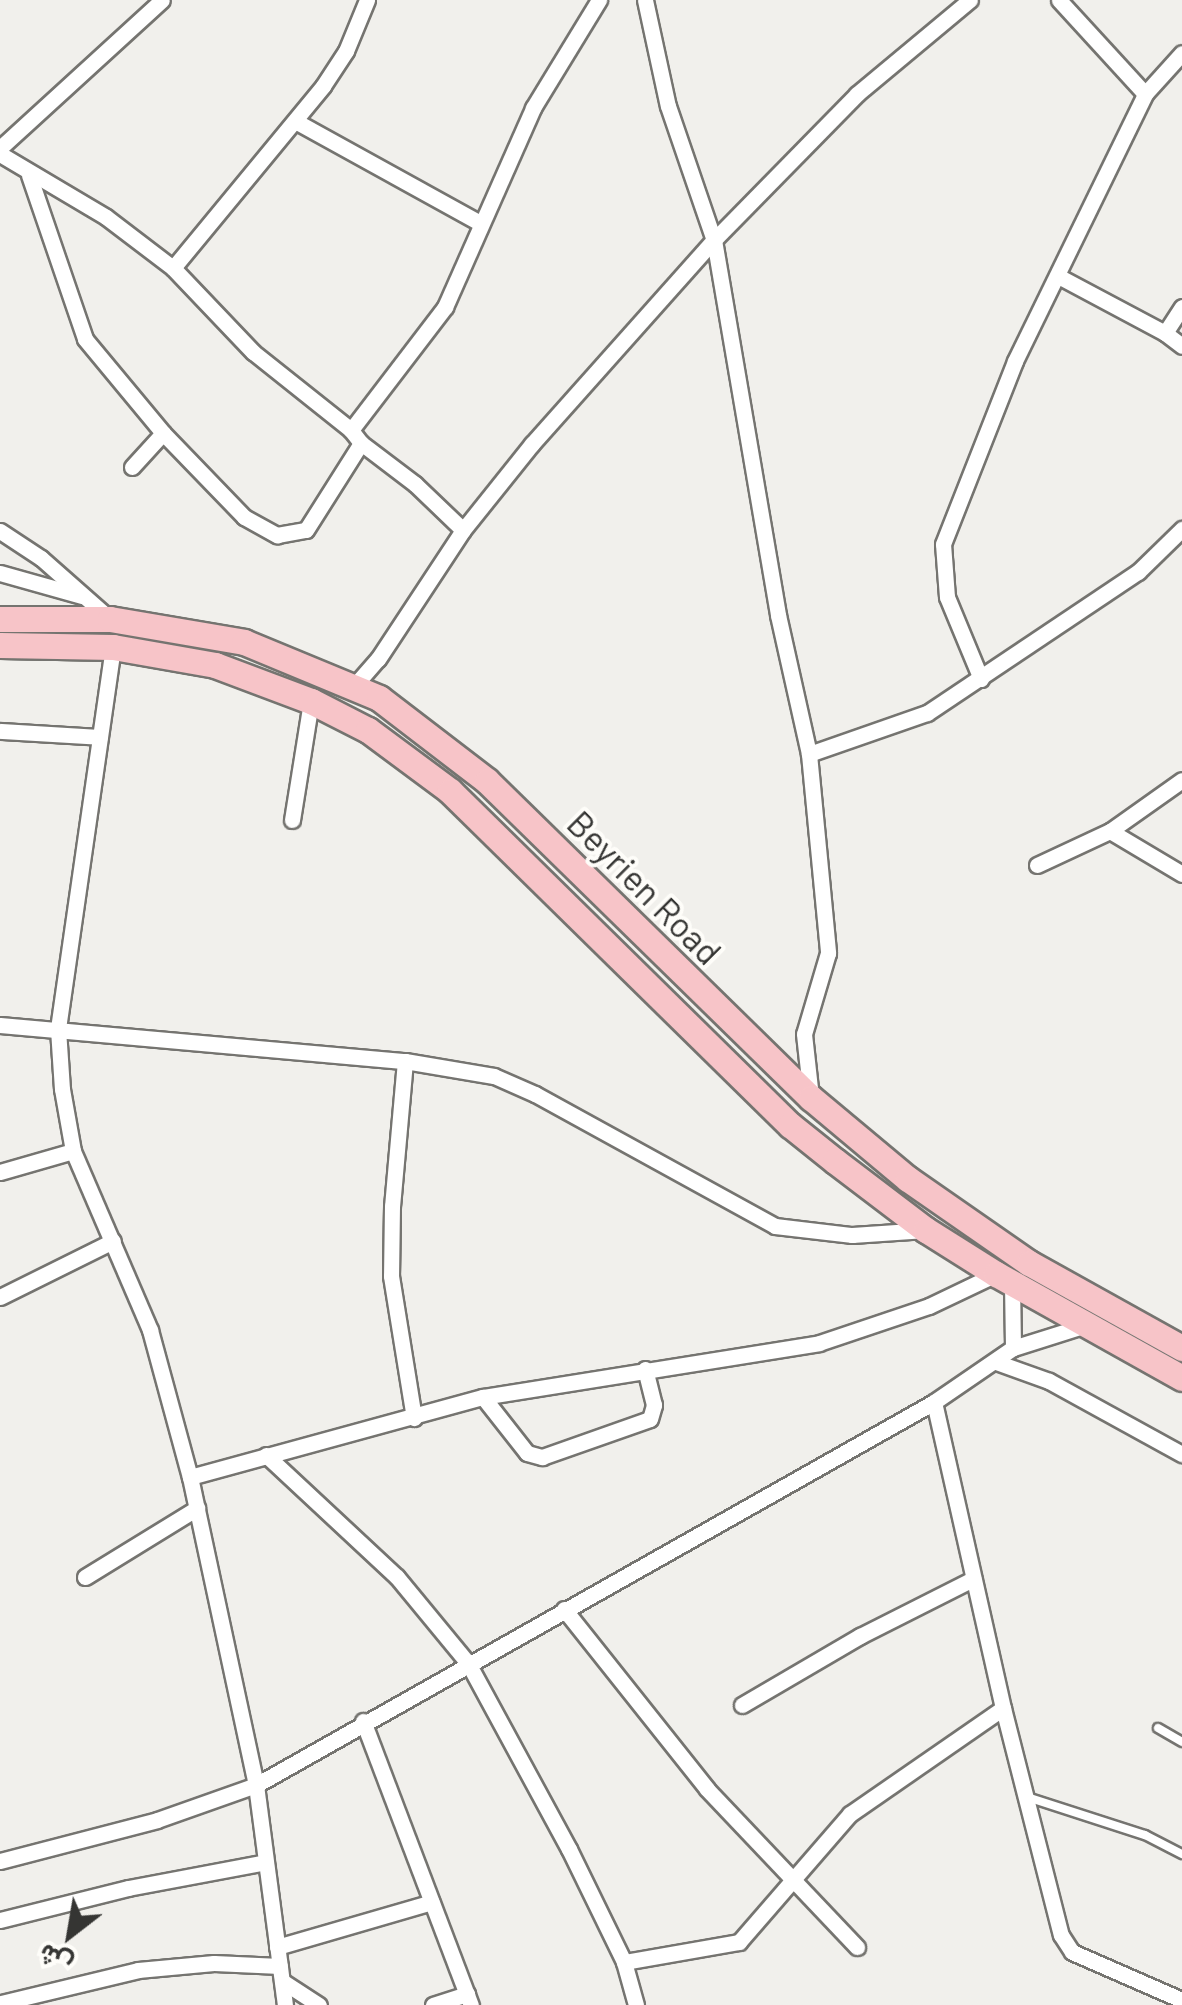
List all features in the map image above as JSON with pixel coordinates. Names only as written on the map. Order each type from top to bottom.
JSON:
[{"type":"main road","name":"Beyrien Road","points":[[0,619],[110,619],[244,642],[355,685],[378,698],[487,781],[811,1098],[968,1224],[1182,1348]]},
{"type":"main road","name":"Beyrien Road","points":[[0,645],[113,646],[215,665],[311,701],[368,730],[450,791],[790,1124],[926,1230],[1004,1279],[1182,1378]]},
{"type":"street","points":[[162,0],[0,151],[29,174],[106,216],[174,268],[253,352],[415,484],[464,530]]},
{"type":"street","points":[[174,268],[296,122],[346,50],[367,0]]},
{"type":"street","points":[[29,174],[85,339],[163,433],[244,517],[277,535],[293,535],[314,523],[356,436],[445,308],[533,108],[599,0]]},
{"type":"street","points":[[645,0],[668,106],[714,240],[778,616],[809,754],[828,953],[804,1034],[811,1098]]},
{"type":"street","points":[[355,685],[378,659],[464,530],[532,444],[714,240],[857,94],[970,0]]},
{"type":"street","points":[[1060,0],[1145,94]]},
{"type":"street","points":[[981,678],[947,596],[943,544],[1015,360],[1145,94],[1182,53]]},
{"type":"street","points":[[296,122],[480,223]]},
{"type":"street","points":[[1058,276],[1182,346]]},
{"type":"street","points":[[1165,333],[1182,307]]},
{"type":"street","points":[[132,467],[163,433]]},
{"type":"street","points":[[809,754],[926,714],[1138,572],[1182,528]]},
{"type":"street","points":[[0,531],[110,619]]},
{"type":"street","points":[[0,573],[86,597]]},
{"type":"street","points":[[113,646],[58,1029],[60,1073],[73,1151],[160,1358],[190,1477],[256,1785],[285,2005]]},
{"type":"street","points":[[378,659],[378,698]]},
{"type":"street","points":[[292,820],[311,701]]},
{"type":"street","points":[[0,730],[100,736]]},
{"type":"street","points":[[1037,866],[1110,831],[1182,780]]},
{"type":"street","points":[[1110,831],[1182,874]]},
{"type":"street","points":[[0,1025],[405,1061],[511,1082],[776,1226],[824,1234],[926,1230]]},
{"type":"street","points":[[405,1061],[392,1206],[391,1276],[414,1418]]},
{"type":"street","points":[[0,1172],[73,1151]]},
{"type":"street","points":[[0,1296],[113,1241]]},
{"type":"street","points":[[190,1477],[414,1418],[482,1396],[819,1343],[1004,1279],[1013,1348]]},
{"type":"street","points":[[0,1861],[156,1820],[256,1785],[934,1402],[1013,1348],[1086,1325]]},
{"type":"street","points":[[996,1362],[1049,1382],[1182,1454]]},
{"type":"street","points":[[482,1396],[528,1453],[542,1457],[650,1419],[654,1405],[645,1369]]},
{"type":"street","points":[[934,1402],[1003,1708],[1066,1945],[1072,1952],[1182,2000]]},
{"type":"street","points":[[266,1455],[397,1577],[468,1663],[569,1848],[624,1962],[636,2005]]},
{"type":"street","points":[[86,1576],[197,1508]]},
{"type":"street","points":[[742,1705],[860,1636],[973,1579]]},
{"type":"street","points":[[564,1609],[707,1789],[857,1946]]},
{"type":"street","points":[[624,1962],[740,1942],[850,1814],[1003,1708]]},
{"type":"street","points":[[364,1721],[469,1999],[433,2005]]},
{"type":"street","points":[[0,1920],[128,1888],[266,1862]]},
{"type":"street","points":[[277,1948],[432,1902]]},
{"type":"street","points":[[1,2002],[138,1970],[214,1963],[281,1974],[319,2005]]},
{"type":"lane","points":[[1158,1728],[1182,1742]]},
{"type":"lane","points":[[1026,1797],[1145,1835],[1182,1854]]}]
